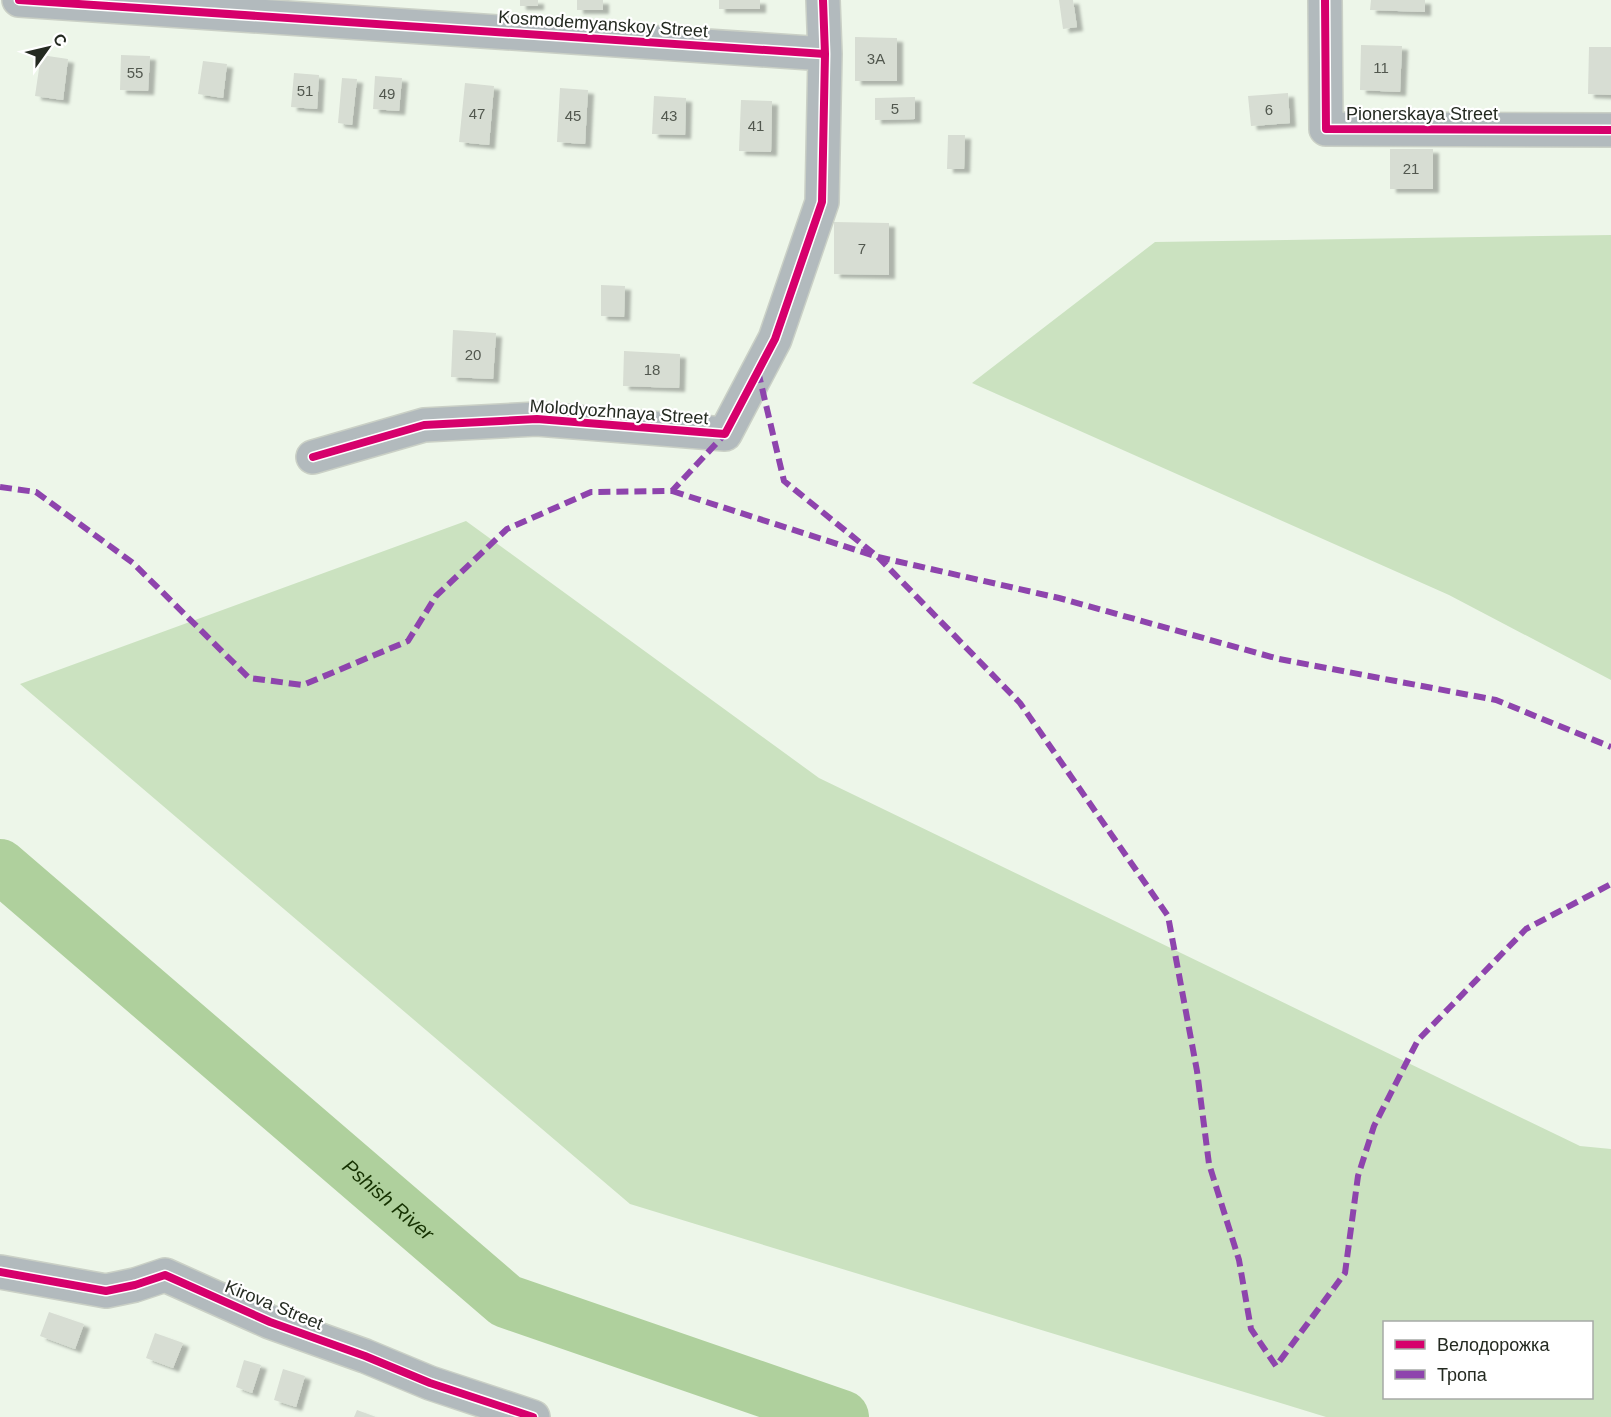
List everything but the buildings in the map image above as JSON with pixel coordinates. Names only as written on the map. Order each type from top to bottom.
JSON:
[{"type":"street","name":"Kosmodemyanskoy Street","points":[[19,0],[825,54]]},
{"type":"street","name":"Molodyozhnaya Street","points":[[313,457],[424,425],[537,419],[725,434],[775,339],[822,202],[825,54],[823,0]]},
{"type":"street","name":"Pionerskaya Street","points":[[1325,0],[1326,129],[1611,130]]},
{"type":"street","name":"Kirova Street","points":[[0,1272],[105,1291],[135,1285],[165,1275],[270,1322],[365,1356],[430,1383],[533,1417]]},
{"type":"green space","points":[[1611,235],[1611,680],[1449,595],[972,383],[1155,242]]},
{"type":"green space","points":[[466,521],[819,778],[1580,1146],[1611,1149],[1611,1417],[1326,1417],[630,1204],[20,684]]},
{"type":"waterway","name":"Pshish River","points":[[0,866],[506,1301],[842,1417]]},
{"type":"marked path","points":[[758,371],[784,481],[878,557],[1059,598],[1279,659],[1496,700],[1611,747]]},
{"type":"marked path","points":[[0,487],[36,492],[133,563],[249,678],[303,685],[408,641],[436,596],[507,529],[591,492],[672,491],[725,434]]},
{"type":"marked path","points":[[672,491],[878,557],[1020,703],[1168,916],[1197,1071],[1209,1164],[1239,1260],[1251,1329],[1276,1366],[1345,1273],[1358,1176],[1374,1126],[1418,1040],[1526,929],[1611,884]]},
{"type":"cycle path","points":[[19,0],[825,54]]},
{"type":"cycle path","points":[[313,457],[424,425],[537,419],[725,434],[775,339],[822,202],[825,54],[823,0]]},
{"type":"cycle path","points":[[1325,0],[1326,129],[1611,130]]},
{"type":"cycle path","points":[[0,1272],[106,1291],[165,1275],[270,1322],[365,1356],[430,1383],[533,1417]]}]
